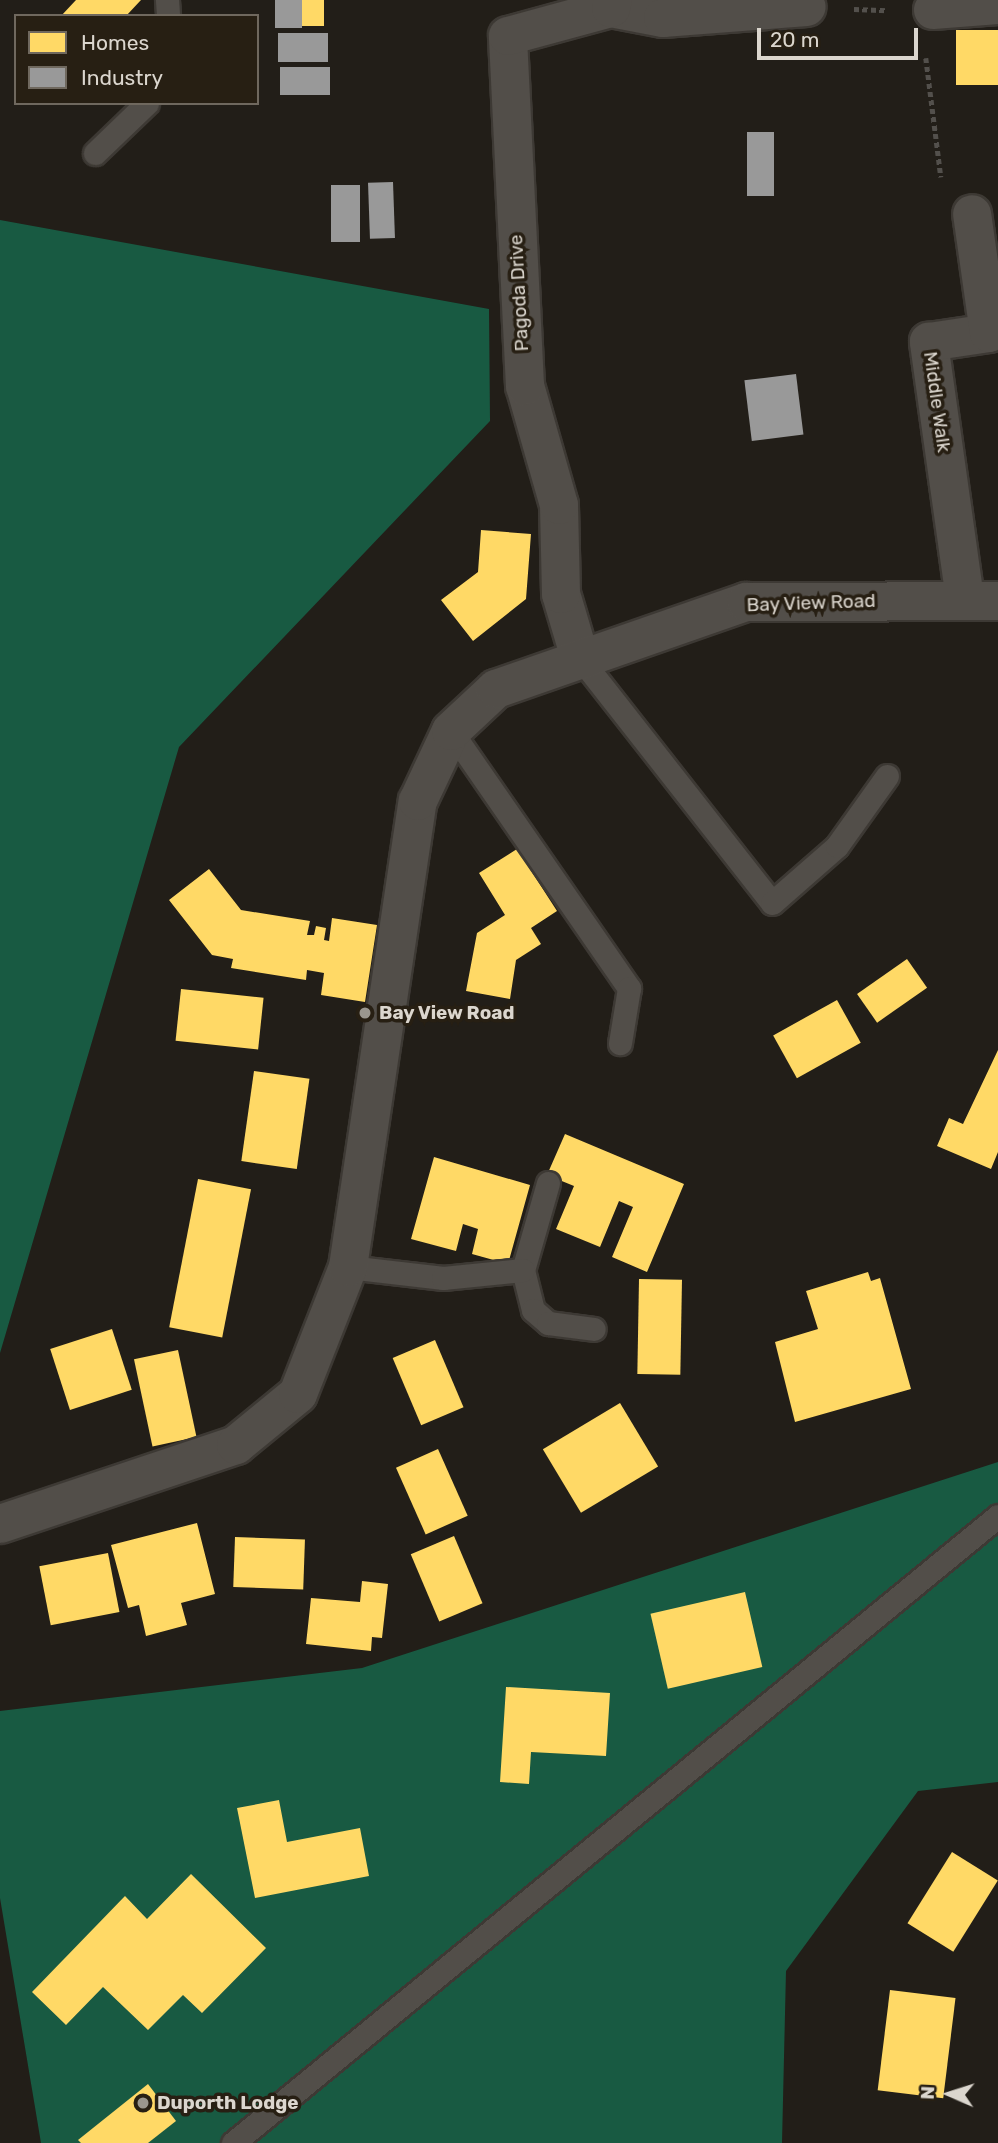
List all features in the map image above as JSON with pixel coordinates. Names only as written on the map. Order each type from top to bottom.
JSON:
[{"type":"street","points":[[612,4],[663,18],[807,7]]},
{"type":"street","name":"Pagoda Drive","points":[[580,658],[561,594],[559,505],[525,386],[508,36],[612,4]]},
{"type":"street","points":[[927,11],[998,5]]},
{"type":"street","name":"Middle Walk","points":[[972,214],[989,333],[929,342],[982,600]]},
{"type":"street","name":"Bay View Road","points":[[0,1524],[236,1444],[299,1394],[348,1267],[418,801],[451,731],[496,689],[746,602],[982,600]]},
{"type":"lane","points":[[95,153],[145,105]]},
{"type":"lane","points":[[580,658],[772,903],[837,846],[887,776]]},
{"type":"lane","points":[[451,731],[629,988],[620,1043]]},
{"type":"lane","points":[[548,1183],[523,1270],[533,1310],[548,1323],[594,1329]]},
{"type":"lane","points":[[348,1267],[443,1278],[523,1270]]},
{"type":"lane","points":[[233,2143],[998,1516]]},
{"type":"path","points":[[807,7],[927,11],[946,218],[972,214]]},
{"type":"green space","points":[[0,220],[489,309],[490,421],[179,747],[0,1353]]},
{"type":"green space","points":[[998,1462],[998,1782],[918,1791],[786,1971],[782,2143],[41,2143],[0,1898],[0,1711],[362,1668]]},
{"type":"building: Homes","points":[[76,0],[141,0],[128,14],[63,14]]},
{"type":"building: Homes","points":[[302,0],[324,0],[324,26],[302,26]]},
{"type":"building: Homes","points":[[956,30],[998,30],[998,85],[956,85]]},
{"type":"building: Homes","points":[[481,530],[531,534],[526,599],[473,641],[441,600],[478,572]]},
{"type":"building: Homes","points":[[517,849],[557,911],[531,928],[541,944],[516,960],[510,999],[466,991],[477,933],[505,915],[479,873]]},
{"type":"building: Homes","points":[[209,869],[241,910],[310,921],[307,935],[314,935],[316,926],[326,928],[324,940],[329,941],[332,918],[377,925],[365,1002],[321,995],[324,973],[307,970],[306,980],[231,968],[233,959],[212,955],[169,900]]},
{"type":"building: Homes","points":[[907,959],[927,988],[877,1023],[857,994]]},
{"type":"building: Homes","points":[[181,989],[264,998],[258,1049],[176,1041]]},
{"type":"building: Homes","points":[[837,1000],[861,1043],[797,1078],[773,1035]]},
{"type":"building: Homes","points":[[998,1050],[998,1152],[991,1169],[937,1146],[949,1118],[963,1124]]},
{"type":"building: Homes","points":[[254,1071],[309,1079],[297,1169],[241,1161]]},
{"type":"building: Homes","points":[[565,1134],[684,1184],[647,1272],[612,1257],[633,1207],[619,1201],[600,1247],[556,1229],[574,1186],[547,1175]]},
{"type":"building: Homes","points":[[434,1157],[530,1185],[508,1264],[472,1254],[478,1229],[463,1224],[456,1251],[411,1239]]},
{"type":"building: Homes","points":[[198,1179],[251,1189],[222,1338],[169,1327]]},
{"type":"building: Homes","points":[[868,1272],[871,1281],[880,1278],[911,1389],[795,1422],[775,1342],[818,1329],[806,1291]]},
{"type":"building: Homes","points":[[639,1279],[682,1280],[680,1375],[637,1374]]},
{"type":"building: Homes","points":[[112,1329],[132,1390],[70,1410],[50,1349]]},
{"type":"building: Homes","points":[[435,1340],[464,1407],[421,1425],[393,1358]]},
{"type":"building: Homes","points":[[178,1350],[197,1437],[152,1446],[134,1359]]},
{"type":"building: Homes","points":[[620,1403],[658,1466],[581,1513],[543,1449]]},
{"type":"building: Homes","points":[[438,1449],[468,1516],[426,1534],[396,1468]]},
{"type":"building: Homes","points":[[197,1523],[215,1594],[181,1603],[187,1625],[146,1636],[139,1605],[128,1608],[111,1545]]},
{"type":"building: Homes","points":[[454,1536],[483,1603],[439,1622],[411,1554]]},
{"type":"building: Homes","points":[[235,1537],[305,1539],[303,1589],[233,1587]]},
{"type":"building: Homes","points":[[108,1553],[119,1612],[51,1625],[39,1566]]},
{"type":"building: Homes","points":[[362,1581],[388,1584],[382,1638],[372,1637],[371,1651],[306,1644],[311,1598],[360,1602]]},
{"type":"building: Homes","points":[[745,1592],[762,1667],[668,1689],[650,1614]]},
{"type":"building: Homes","points":[[506,1687],[610,1693],[606,1756],[531,1752],[529,1784],[500,1782]]},
{"type":"building: Homes","points":[[279,1800],[287,1842],[360,1828],[369,1876],[255,1898],[237,1808]]},
{"type":"building: Homes","points":[[952,1852],[998,1881],[953,1952],[907,1923]]},
{"type":"building: Homes","points":[[191,1874],[266,1948],[202,2013],[183,1995],[148,2030],[103,1987],[66,2025],[32,1992],[125,1896],[147,1919]]},
{"type":"building: Homes","points":[[890,1990],[956,1998],[943,2098],[878,2090]]},
{"type":"building: Homes","name":"Duporth Lodge","points":[[148,2084],[176,2121],[148,2143],[81,2143],[78,2140]]},
{"type":"building: Industry","points":[[275,0],[302,0],[302,28],[275,28]]},
{"type":"building: Industry","points":[[278,33],[328,33],[328,62],[278,62]]},
{"type":"building: Industry","points":[[280,67],[330,67],[330,95],[280,95]]},
{"type":"building: Industry","points":[[747,132],[774,132],[774,196],[747,196]]},
{"type":"building: Industry","points":[[393,182],[395,238],[370,239],[368,183]]},
{"type":"building: Industry","points":[[331,185],[360,185],[360,242],[331,242]]},
{"type":"building: Industry","points":[[796,374],[803,435],[752,441],[744,380]]},
{"type":"place","name":"Bay View Road","points":[[365,1013]]},
{"type":"place","name":"Duporth Lodge","points":[[143,2103]]}]
